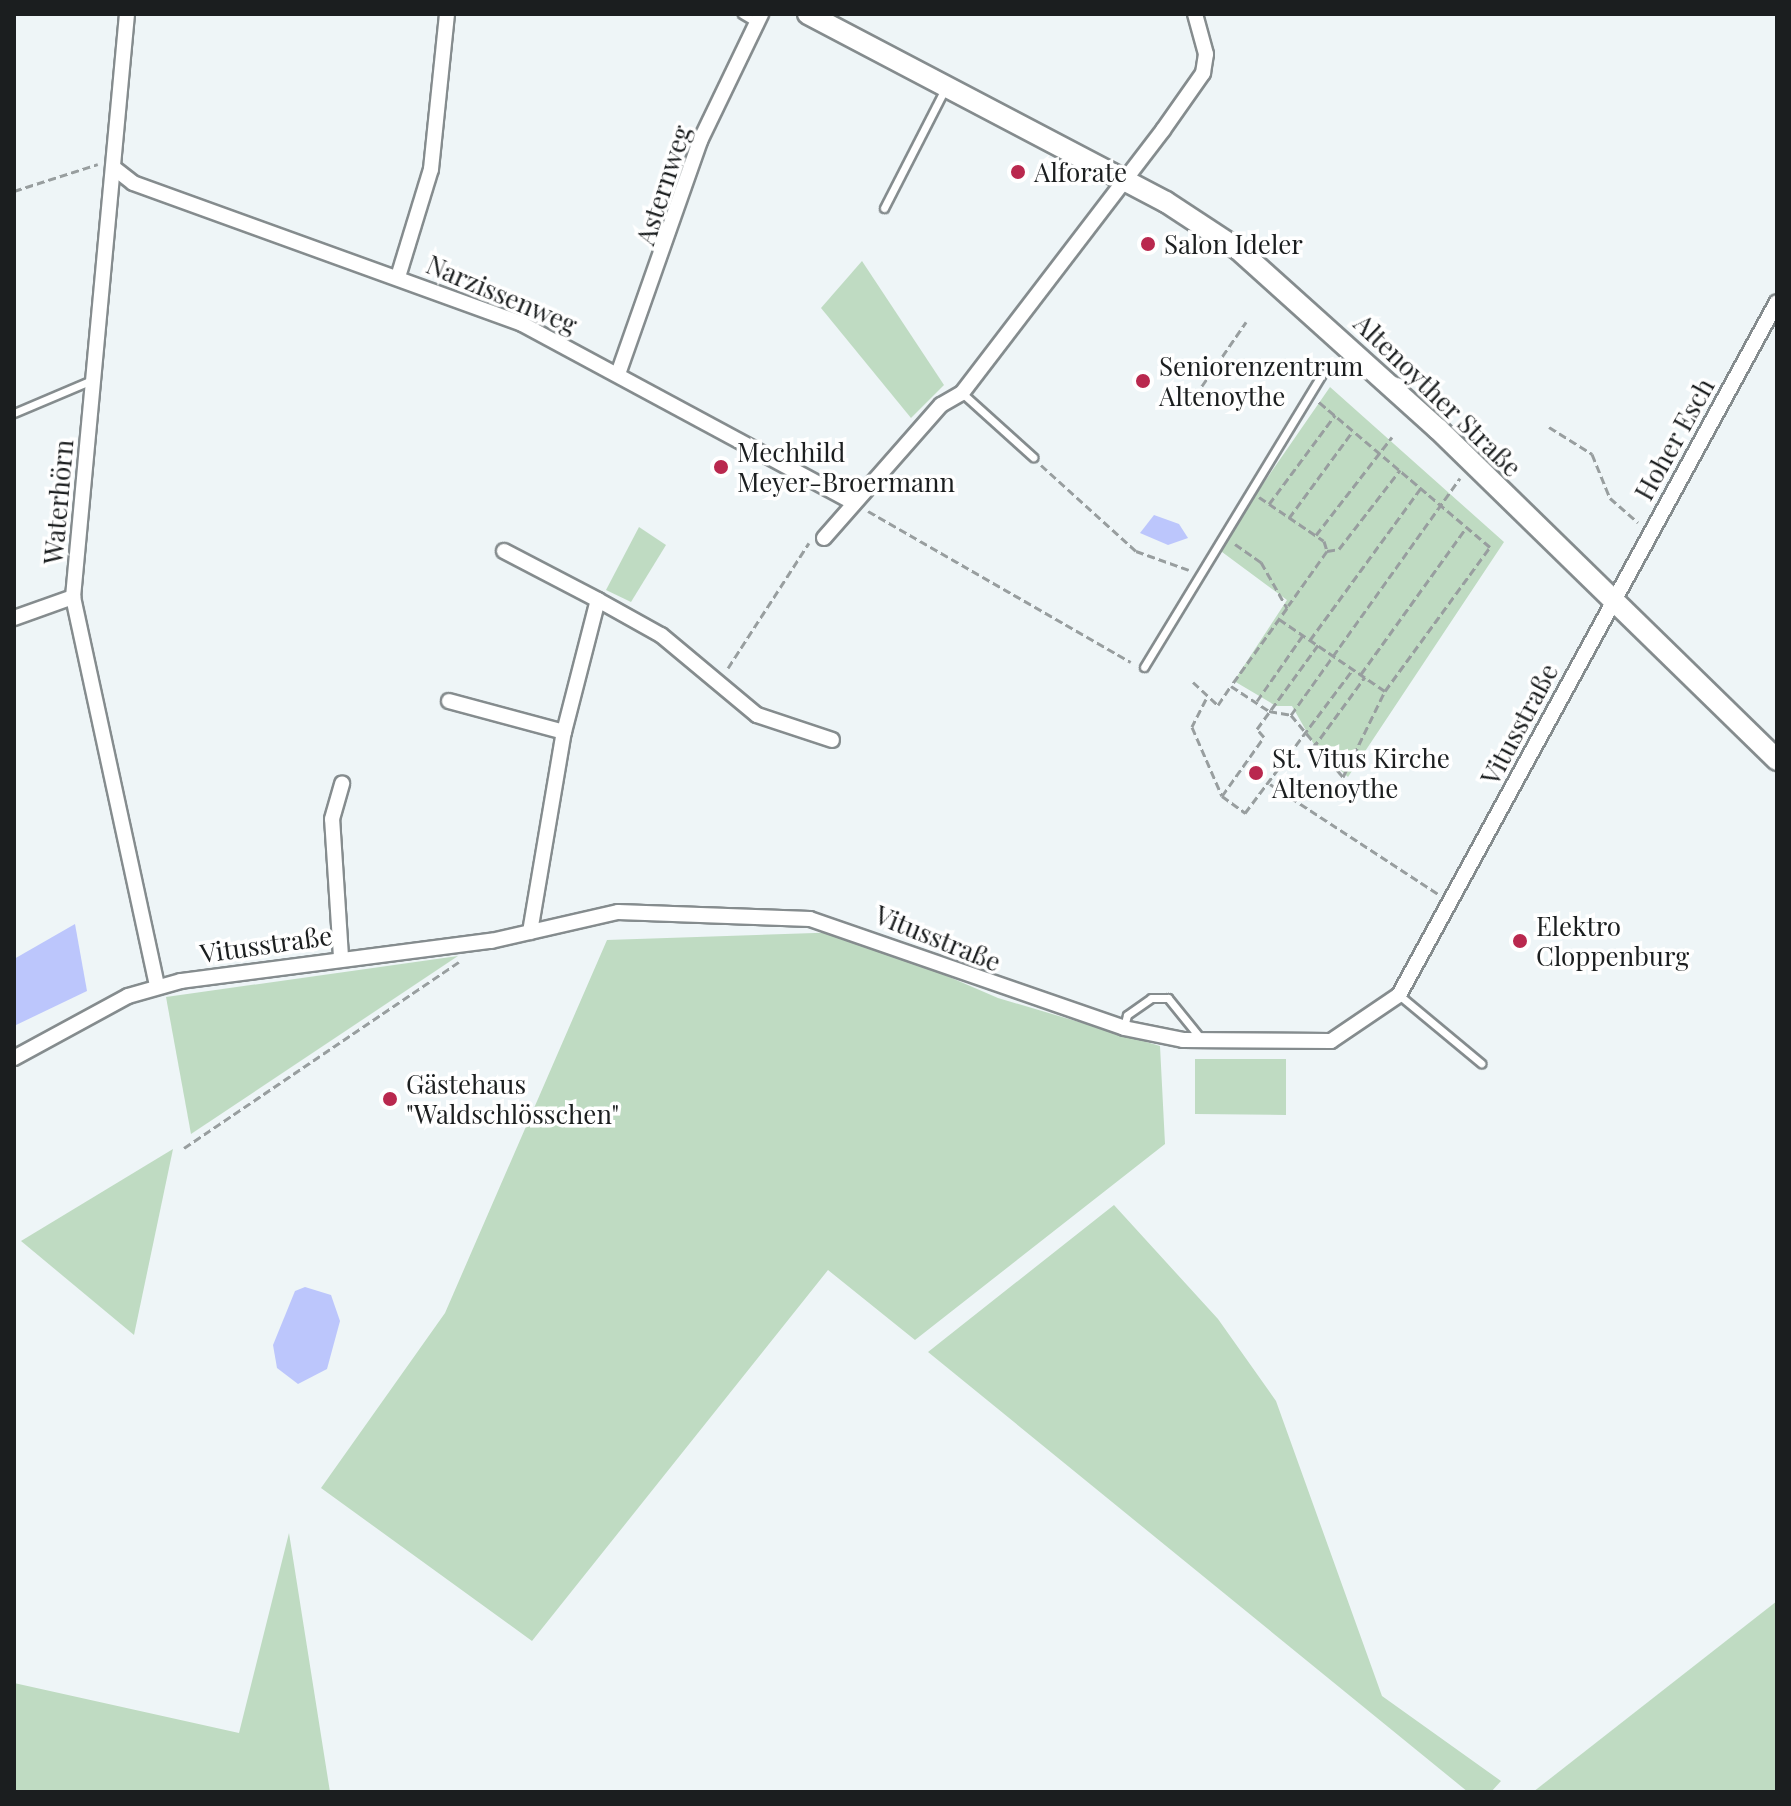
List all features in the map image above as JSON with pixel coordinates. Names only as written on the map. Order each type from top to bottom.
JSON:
[{"type":"main road","name":"Altenoyther Straße","points":[[808,14],[1200,222],[1272,276],[1473,463],[1777,760]]},
{"type":"street","name":"Waterhörn","points":[[127,14],[73,597],[157,987]]},
{"type":"street","points":[[398,277],[431,169],[447,14]]},
{"type":"street","points":[[824,538],[846,521],[854,503],[941,405],[962,393],[1203,73],[1206,54],[1195,14]]},
{"type":"street","name":"Asternweg","points":[[618,374],[700,141],[759,18]]},
{"type":"street","name":"Narzissenweg","points":[[114,168],[133,183],[522,324],[854,503]]},
{"type":"street","name":"Hoher Esch","points":[[1613,600],[1777,302]]},
{"type":"street","points":[[504,551],[584,586],[598,600],[661,635],[757,715],[832,740]]},
{"type":"street","points":[[14,618],[73,597]]},
{"type":"street","points":[[530,932],[564,732],[598,600]]},
{"type":"street","name":"Vitusstraße","points":[[14,1058],[157,987],[341,957],[530,932],[618,912],[810,919],[1124,1028],[1202,1040],[1331,1041],[1399,995],[1613,600]]},
{"type":"street","points":[[449,701],[564,732]]},
{"type":"street","points":[[341,957],[332,819],[342,783]]},
{"type":"lane","points":[[742,14],[759,18]]},
{"type":"lane","points":[[884,208],[946,87]]},
{"type":"lane","points":[[1144,667],[1198,573],[1322,374]]},
{"type":"lane","points":[[14,413],[94,379]]},
{"type":"lane","points":[[962,393],[1033,457]]},
{"type":"lane","points":[[1399,995],[1481,1063]]},
{"type":"lane","points":[[1124,1028],[1127,1015],[1151,998],[1168,998],[1202,1040]]},
{"type":"path","points":[[14,191],[85,166],[114,168]]},
{"type":"path","points":[[1182,396],[1195,396],[1246,322]]},
{"type":"path","points":[[1231,686],[1269,711],[1291,715],[1313,748],[1343,777],[1385,691],[1490,547],[1309,394]]},
{"type":"path","points":[[1269,504],[1335,415]]},
{"type":"path","points":[[1549,427],[1592,454],[1610,498],[1651,531]]},
{"type":"path","points":[[1289,518],[1353,431]]},
{"type":"path","points":[[1316,536],[1392,437]]},
{"type":"path","points":[[1033,457],[1136,551],[1198,573]]},
{"type":"path","points":[[1291,715],[1473,463]]},
{"type":"path","points":[[1193,682],[1206,699],[1218,705],[1327,551],[1339,549],[1400,470]]},
{"type":"path","points":[[1310,640],[1421,488]]},
{"type":"path","points":[[1249,491],[1316,536],[1327,551]]},
{"type":"path","points":[[854,503],[1002,584],[1111,656],[1144,667]]},
{"type":"path","points":[[1313,748],[1466,527]]},
{"type":"path","points":[[1222,535],[1261,562],[1287,608]]},
{"type":"path","points":[[716,679],[780,593],[801,546],[824,538]]},
{"type":"path","points":[[1279,619],[1385,691]]},
{"type":"path","points":[[1256,702],[1303,635]]},
{"type":"path","points":[[1222,796],[1264,737],[1257,729],[1318,645]]},
{"type":"path","points":[[1206,699],[1192,727],[1222,796],[1245,813],[1353,669]]},
{"type":"path","points":[[1269,783],[1451,902]]},
{"type":"path","points":[[184,1148],[465,958]]},
{"type":"green space","points":[[862,261],[944,385],[911,418],[821,308]]},
{"type":"green space","points":[[1330,387],[1504,542],[1348,777],[1316,748],[1292,706],[1276,706],[1234,681],[1287,600],[1218,549]]},
{"type":"green space","points":[[639,527],[666,545],[631,602],[606,590]]},
{"type":"green space","points":[[845,932],[998,998],[1160,1046],[1165,1144],[915,1340],[828,1270],[532,1641],[321,1488],[445,1313],[607,940]]},
{"type":"green space","points":[[458,956],[191,1134],[166,997]]},
{"type":"green space","points":[[1195,1059],[1286,1059],[1286,1115],[1195,1114]]},
{"type":"green space","points":[[173,1149],[134,1335],[21,1241]]},
{"type":"green space","points":[[1114,1205],[1218,1319],[1276,1401],[1382,1696],[1501,1781],[1491,1792],[1468,1792],[928,1352]]},
{"type":"green space","points":[[289,1533],[330,1792],[14,1792],[14,1683],[239,1733]]},
{"type":"green space","points":[[1777,1601],[1777,1792],[1533,1792]]},
{"type":"water","points":[[1154,515],[1179,524],[1188,538],[1168,545],[1140,533]]},
{"type":"water","points":[[75,924],[87,991],[14,1026],[14,959]]},
{"type":"water","points":[[305,1287],[331,1295],[340,1321],[327,1369],[298,1384],[277,1368],[273,1345],[295,1291]]},
{"type":"place","name":"Alforate","points":[[1018,172]]},
{"type":"place","name":"Salon Ideler","points":[[1148,244]]},
{"type":"place","name":"Seniorenzentrum Altenoythe","points":[[1143,381]]},
{"type":"place","name":"Mechhild Meyer-Broermann","points":[[721,467]]},
{"type":"place","name":"St. Vitus Kirche Altenoythe","points":[[1256,773]]},
{"type":"place","name":"Elektro Cloppenburg","points":[[1520,941]]},
{"type":"place","name":"Gästehaus \"Waldschlösschen\"","points":[[390,1099]]}]
